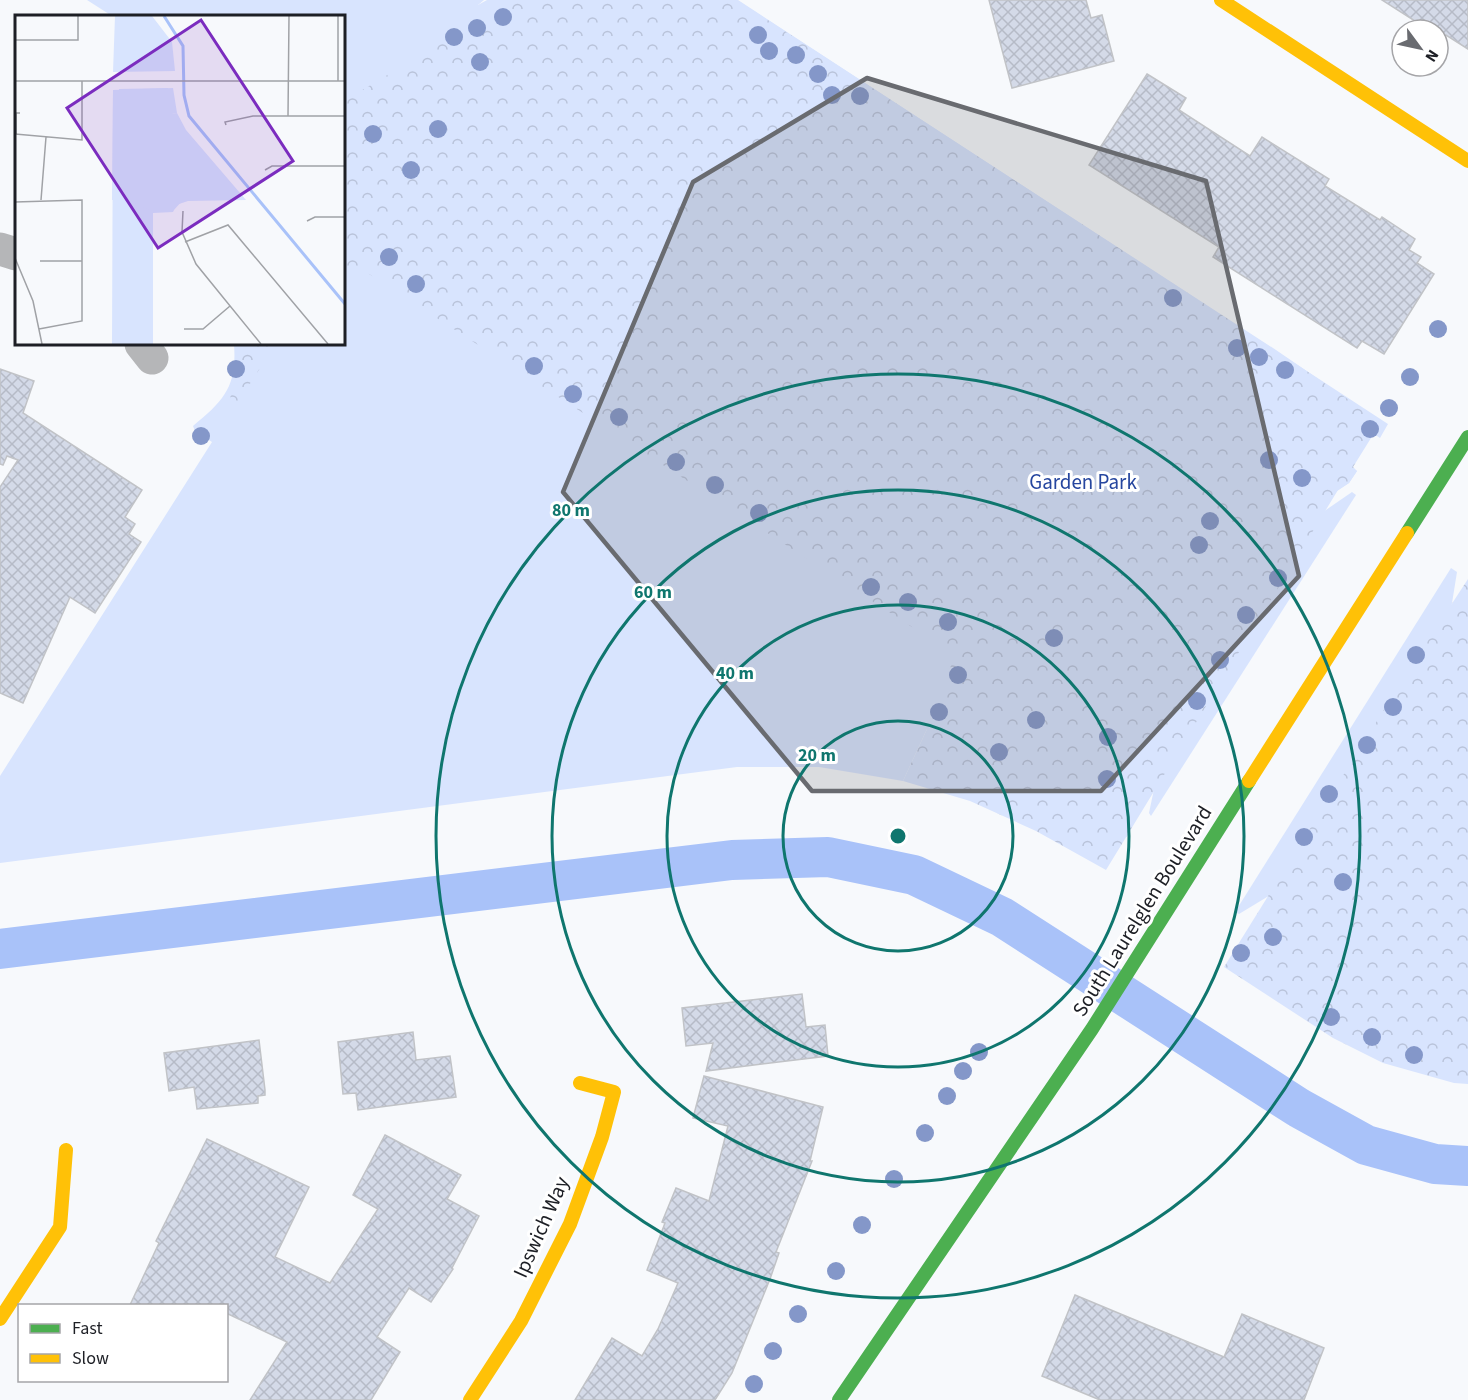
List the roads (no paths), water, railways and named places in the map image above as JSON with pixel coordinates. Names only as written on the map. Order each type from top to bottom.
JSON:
[{"type":"street","points":[[1221,0],[1468,160]]},
{"type":"street","points":[[0,249],[15,254]]},
{"type":"street","name":"South Laurelglen Boulevard","points":[[839,1400],[1092,1029],[1468,437]]},
{"type":"street","name":"Ipswich Way","points":[[470,1400],[521,1321],[570,1224],[602,1137],[614,1092],[580,1083]]},
{"type":"street","points":[[0,1319],[60,1227],[66,1150]]},
{"type":"waterway","points":[[0,949],[732,860],[828,857],[914,875],[1002,917],[1299,1108],[1366,1145],[1435,1164],[1468,1166]]},
{"type":"park label","name":"Garden Park","points":[[1083,482]]}]
